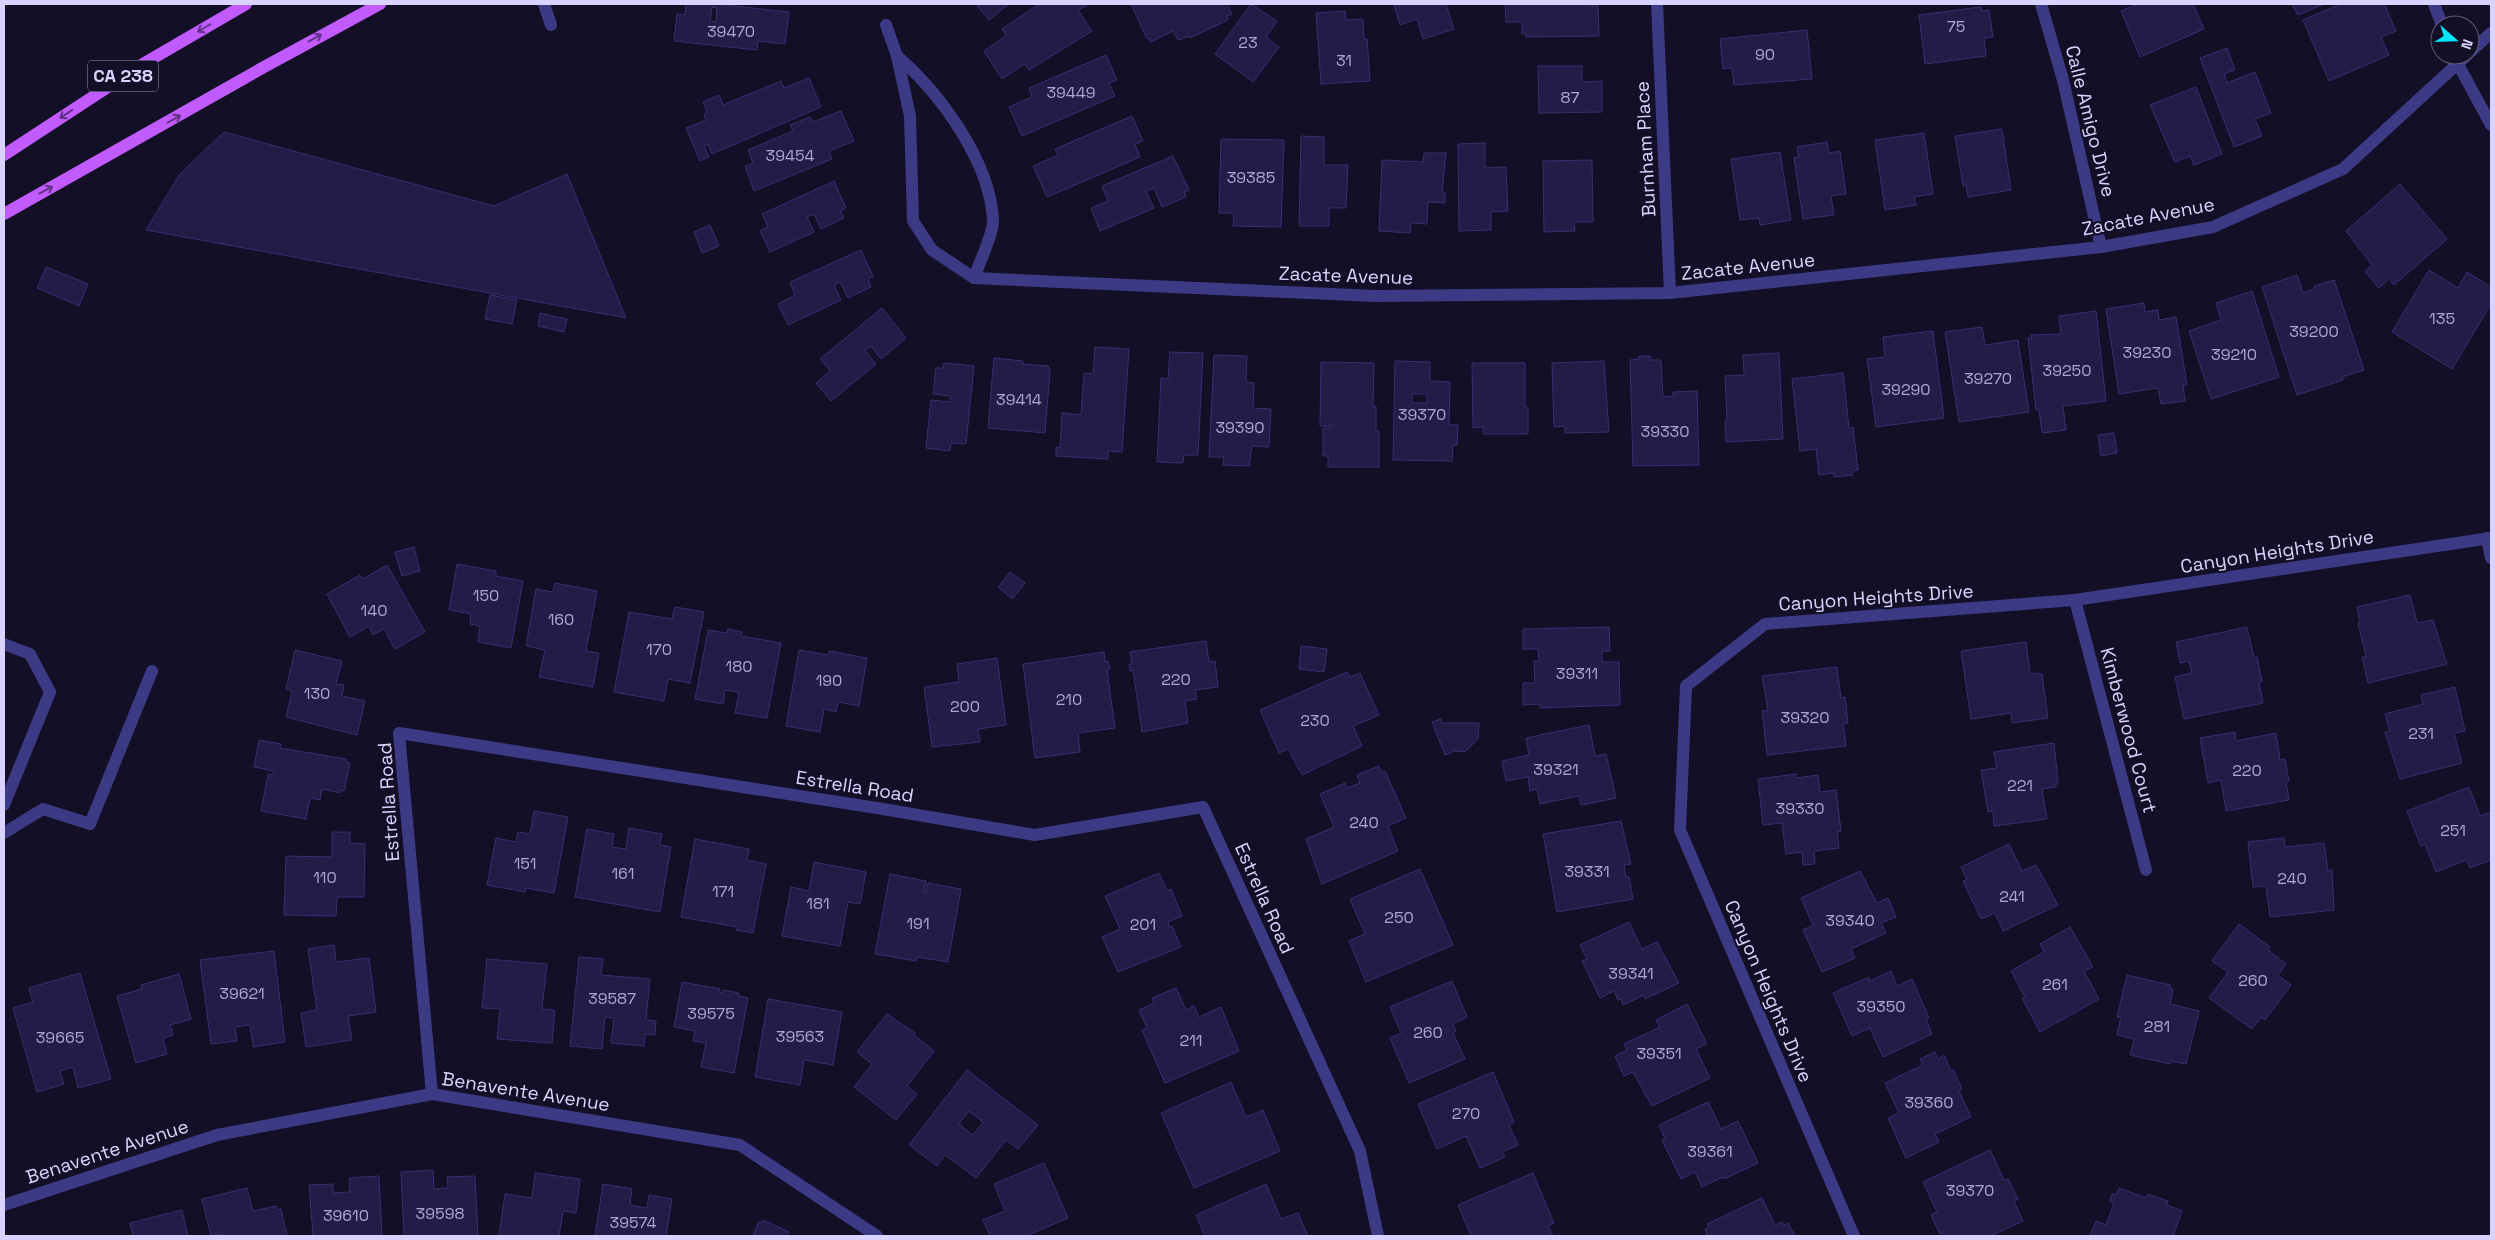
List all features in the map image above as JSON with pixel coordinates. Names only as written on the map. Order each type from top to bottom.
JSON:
[{"type":"main road","name":"CA 238","points":[[4,155],[142,64],[246,4]]},
{"type":"main road","points":[[4,214],[264,67],[380,4]]},
{"type":"street","points":[[544,4],[551,25]]},
{"type":"street","name":"Burnham Place","points":[[1657,4],[1670,293]]},
{"type":"street","name":"Calle Amigo Drive","points":[[2042,4],[2063,80],[2101,247]]},
{"type":"street","points":[[886,25],[897,56],[910,116],[913,221],[932,250],[974,278],[993,222],[988,189],[973,153],[950,116],[915,72],[897,56]]},
{"type":"street","points":[[2480,43],[2491,33]]},
{"type":"street","name":"Zacate Avenue","points":[[974,278],[1375,296],[1670,293],[2101,247],[2213,227],[2343,169],[2450,65]]},
{"type":"street","points":[[2458,65],[2491,125]]},
{"type":"street","points":[[2489,538],[2491,558]]},
{"type":"street","name":"Canyon Heights Drive","points":[[1854,1236],[1680,830],[1686,686],[1766,624],[2075,600],[2489,538]]},
{"type":"street","name":"Kimberwood Court","points":[[2075,600],[2146,870]]},
{"type":"street","points":[[4,644],[30,654],[50,692],[4,805]]},
{"type":"street","points":[[4,833],[43,809],[90,824],[152,671]]},
{"type":"street","name":"Estrella Road","points":[[432,1094],[399,734],[883,809],[1035,836],[1203,807],[1360,1152],[1378,1236]]},
{"type":"street","name":"Benavente Avenue","points":[[4,1205],[217,1135],[432,1094],[740,1145],[877,1236]]},
{"type":"building","points":[[686,4],[716,4],[789,12],[785,44],[758,41],[757,50],[674,41],[677,14],[685,15]],"holes":[[[712,7],[717,8],[716,22],[710,21]]]},
{"type":"building","points":[[976,4],[1009,4],[989,20]]},
{"type":"building","points":[[1039,4],[1085,4],[1086,6],[1078,10],[1092,31],[1029,70],[1025,64],[1002,79],[984,51],[1006,36],[1002,29]]},
{"type":"building","points":[[1131,4],[1227,4],[1232,14],[1227,16],[1228,20],[1190,38],[1189,36],[1178,40],[1173,31],[1151,42],[1149,38],[1147,39]]},
{"type":"building","points":[[1251,4],[1277,21],[1266,37],[1279,47],[1253,82],[1215,54]]},
{"type":"building","points":[[1394,4],[1446,4],[1454,29],[1423,39],[1417,19],[1400,25]]},
{"type":"building","points":[[1505,4],[1589,4],[1589,6],[1598,6],[1599,36],[1526,37],[1526,34],[1522,34],[1522,22],[1506,22]]},
{"type":"building","points":[[2138,4],[2193,4],[2204,29],[2140,57],[2121,11]]},
{"type":"building","points":[[2292,4],[2324,4],[2298,15]]},
{"type":"building","points":[[2341,4],[2384,4],[2396,31],[2381,37],[2389,55],[2329,81],[2303,20]]},
{"type":"building","points":[[1981,7],[1982,11],[1989,10],[1993,37],[1984,38],[1986,56],[1925,64],[1919,15]]},
{"type":"building","points":[[1345,11],[1346,20],[1363,19],[1364,39],[1367,39],[1370,81],[1321,84],[1316,13]]},
{"type":"building","points":[[1807,30],[1812,79],[1734,85],[1732,68],[1723,69],[1720,39]]},
{"type":"building","points":[[2227,48],[2235,70],[2224,74],[2227,83],[2255,72],[2271,113],[2255,119],[2262,136],[2234,147],[2200,58]]},
{"type":"building","points":[[1106,55],[1117,80],[1109,83],[1115,96],[1022,136],[1009,107],[1032,97],[1029,88]]},
{"type":"building","points":[[1538,66],[1582,66],[1582,82],[1602,81],[1602,112],[1539,113]]},
{"type":"building","points":[[809,78],[821,107],[712,154],[708,144],[704,146],[709,157],[700,161],[686,128],[706,120],[704,114],[707,112],[703,102],[719,95],[723,105],[781,81],[784,88]]},
{"type":"building","points":[[2196,87],[2222,154],[2194,165],[2190,156],[2175,162],[2150,105]]},
{"type":"building","points":[[841,111],[854,141],[829,151],[832,159],[754,191],[745,166],[753,163],[748,150],[793,131],[790,125],[810,117],[813,122]]},
{"type":"building","points":[[1132,116],[1143,141],[1135,144],[1140,157],[1047,197],[1033,166],[1058,155],[1055,149]]},
{"type":"building","points":[[2002,129],[2011,190],[1968,197],[1966,185],[1963,186],[1955,136]]},
{"type":"building","points":[[224,132],[494,206],[567,174],[626,318],[146,230],[180,174]]},
{"type":"building","points":[[1924,133],[1933,194],[1914,197],[1916,205],[1885,210],[1875,140]]},
{"type":"building","points":[[1301,136],[1324,137],[1324,165],[1348,165],[1346,208],[1329,208],[1329,226],[1299,226]]},
{"type":"building","points":[[1221,139],[1284,140],[1281,227],[1233,226],[1234,213],[1219,213]]},
{"type":"building","points":[[1827,142],[1829,153],[1840,151],[1846,194],[1831,196],[1834,215],[1803,219],[1794,158],[1799,157],[1797,147]]},
{"type":"building","points":[[1485,143],[1485,168],[1506,167],[1508,211],[1491,212],[1491,230],[1459,231],[1458,144]]},
{"type":"building","points":[[1780,152],[1791,220],[1760,225],[1759,218],[1740,220],[1731,159]]},
{"type":"building","points":[[1424,153],[1446,153],[1442,192],[1445,192],[1445,203],[1428,202],[1427,224],[1411,223],[1410,233],[1379,231],[1382,160],[1423,162]]},
{"type":"building","points":[[1173,156],[1189,190],[1184,192],[1186,197],[1162,207],[1154,188],[1146,191],[1154,208],[1100,231],[1091,208],[1108,201],[1102,186]]},
{"type":"building","points":[[1592,160],[1593,222],[1574,222],[1575,231],[1544,232],[1543,161]]},
{"type":"building","points":[[834,181],[846,208],[840,211],[844,218],[821,229],[814,214],[807,217],[814,232],[770,252],[760,231],[768,227],[762,214]]},
{"type":"building","points":[[2400,184],[2447,239],[2394,285],[2389,279],[2379,288],[2365,271],[2372,265],[2346,231]]},
{"type":"building","points":[[710,225],[719,246],[702,253],[694,232]]},
{"type":"building","points":[[861,250],[873,276],[868,279],[871,287],[848,298],[840,282],[834,285],[841,300],[788,325],[778,304],[795,295],[790,282]]},
{"type":"building","points":[[46,267],[88,284],[79,306],[37,288]]},
{"type":"building","points":[[2429,270],[2458,288],[2467,272],[2491,287],[2491,304],[2452,369],[2392,332]]},
{"type":"building","points":[[2297,275],[2303,293],[2315,289],[2314,286],[2334,280],[2364,370],[2342,377],[2343,380],[2297,395],[2262,287]]},
{"type":"building","points":[[2252,291],[2279,377],[2211,399],[2189,331],[2221,320],[2216,303]]},
{"type":"building","points":[[490,295],[517,300],[512,324],[485,319]]},
{"type":"building","points":[[2144,303],[2145,312],[2158,310],[2159,320],[2176,317],[2187,385],[2183,385],[2185,401],[2161,404],[2158,388],[2119,394],[2106,309]]},
{"type":"building","points":[[882,308],[906,338],[881,359],[871,346],[865,350],[876,364],[831,401],[816,383],[830,371],[820,359]]},
{"type":"building","points":[[2096,311],[2106,401],[2063,406],[2066,430],[2042,433],[2039,410],[2036,410],[2028,338],[2032,338],[2031,335],[2061,334],[2059,316]]},
{"type":"building","points":[[540,313],[567,319],[564,332],[538,326]]},
{"type":"building","points":[[1982,327],[1985,345],[2018,340],[2029,412],[1959,422],[1945,332]]},
{"type":"building","points":[[1933,331],[1944,418],[1876,427],[1867,359],[1885,357],[1883,337]]},
{"type":"building","points":[[1095,347],[1129,349],[1122,452],[1108,451],[1108,459],[1056,456],[1056,447],[1060,448],[1062,413],[1081,415],[1084,373],[1093,374]]},
{"type":"building","points":[[1170,352],[1203,353],[1198,455],[1184,455],[1183,463],[1157,462],[1161,378],[1168,379]]},
{"type":"building","points":[[1779,353],[1783,439],[1726,442],[1725,376],[1744,375],[1743,355]]},
{"type":"building","points":[[1214,355],[1247,356],[1246,382],[1254,383],[1253,408],[1271,409],[1269,447],[1252,446],[1249,466],[1223,465],[1224,457],[1209,457]]},
{"type":"building","points":[[1639,356],[1650,356],[1650,360],[1661,360],[1663,397],[1673,396],[1673,392],[1697,391],[1699,465],[1633,466],[1630,360],[1639,359]]},
{"type":"building","points":[[994,358],[1023,361],[1022,364],[1048,366],[1050,371],[1045,433],[988,428]]},
{"type":"building","points":[[1395,361],[1430,362],[1430,381],[1450,382],[1449,425],[1458,425],[1457,445],[1453,445],[1452,461],[1393,460]],"holes":[[[1412,394],[1427,394],[1427,403],[1412,403]]]},
{"type":"building","points":[[1604,361],[1609,432],[1565,433],[1565,426],[1554,427],[1552,363]]},
{"type":"building","points":[[1321,362],[1374,363],[1373,407],[1376,406],[1376,431],[1379,431],[1379,467],[1328,467],[1328,456],[1323,456],[1323,428],[1331,428],[1332,426],[1320,426]]},
{"type":"building","points":[[944,363],[974,366],[966,444],[951,443],[950,451],[926,448],[931,400],[950,402],[950,396],[933,394],[936,368],[943,368]]},
{"type":"building","points":[[1472,363],[1525,363],[1525,408],[1528,408],[1528,434],[1483,434],[1483,427],[1473,428]]},
{"type":"building","points":[[1843,373],[1849,428],[1853,427],[1858,470],[1852,471],[1853,475],[1834,477],[1834,473],[1819,475],[1816,449],[1800,451],[1792,379]]},
{"type":"building","points":[[2114,433],[2117,453],[2101,456],[2098,435]]},
{"type":"building","points":[[414,547],[420,571],[402,576],[395,552]]},
{"type":"building","points":[[457,564],[496,571],[496,576],[523,581],[511,648],[478,642],[480,626],[470,624],[471,614],[449,610]]},
{"type":"building","points":[[387,565],[425,632],[395,649],[384,629],[373,635],[369,626],[350,637],[327,594],[360,575],[363,579]]},
{"type":"building","points":[[1010,572],[1025,583],[1012,599],[998,587]]},
{"type":"building","points":[[555,583],[597,591],[586,651],[599,653],[593,687],[539,677],[545,650],[526,646],[536,589],[553,592]]},
{"type":"building","points":[[2410,595],[2417,623],[2433,620],[2447,664],[2368,683],[2362,657],[2366,657],[2358,623],[2360,622],[2357,607]]},
{"type":"building","points":[[675,607],[704,612],[690,683],[668,679],[664,701],[614,692],[629,612],[672,619]]},
{"type":"building","points":[[1609,627],[1610,651],[1602,651],[1602,662],[1619,662],[1620,705],[1540,708],[1540,704],[1523,705],[1523,683],[1535,683],[1534,661],[1539,661],[1538,649],[1523,649],[1523,629]]},
{"type":"building","points":[[2247,627],[2254,658],[2257,657],[2262,681],[2259,682],[2263,703],[2184,719],[2175,677],[2192,673],[2189,661],[2180,663],[2176,642]]},
{"type":"building","points":[[728,629],[742,632],[741,636],[781,643],[767,718],[735,713],[739,692],[725,690],[723,704],[695,699],[708,630],[727,633]]},
{"type":"building","points":[[1206,641],[1209,662],[1215,661],[1218,687],[1195,690],[1197,699],[1185,701],[1188,723],[1142,732],[1133,670],[1130,671],[1129,664],[1132,664],[1130,652]]},
{"type":"building","points":[[2026,642],[2030,673],[2042,674],[2048,718],[2012,723],[2011,713],[1971,719],[1961,651]]},
{"type":"building","points":[[1301,646],[1327,649],[1324,672],[1299,669]]},
{"type":"building","points":[[295,650],[342,661],[336,684],[344,685],[342,696],[365,701],[357,735],[286,717],[292,691],[286,689]]},
{"type":"building","points":[[799,650],[828,655],[829,651],[867,658],[859,706],[838,702],[836,712],[824,709],[820,732],[786,726]]},
{"type":"building","points":[[1104,652],[1105,662],[1108,661],[1110,669],[1107,670],[1115,728],[1078,733],[1080,752],[1035,758],[1023,664]]},
{"type":"building","points":[[997,658],[1006,725],[978,729],[980,742],[932,747],[924,687],[959,682],[957,664]]},
{"type":"building","points":[[1837,667],[1841,698],[1845,697],[1848,723],[1843,724],[1846,746],[1767,755],[1762,711],[1768,710],[1762,676]]},
{"type":"building","points":[[1347,672],[1350,677],[1360,673],[1379,715],[1353,726],[1362,746],[1302,775],[1288,749],[1279,753],[1260,710]]},
{"type":"building","points":[[2455,687],[2465,731],[2454,733],[2462,763],[2400,779],[2385,732],[2390,731],[2385,714],[2423,704],[2421,695]]},
{"type":"building","points":[[1441,719],[1442,723],[1479,723],[1478,739],[1465,752],[1455,751],[1445,755],[1432,722]]},
{"type":"building","points":[[1589,725],[1595,756],[1606,754],[1616,798],[1581,805],[1579,796],[1540,804],[1537,789],[1530,791],[1528,777],[1506,781],[1502,761],[1529,755],[1526,738]]},
{"type":"building","points":[[2235,732],[2236,741],[2276,733],[2280,760],[2285,759],[2289,781],[2286,782],[2289,800],[2226,811],[2221,780],[2208,783],[2200,738]]},
{"type":"building","points":[[259,740],[281,744],[280,748],[346,759],[346,762],[350,763],[344,791],[340,790],[340,793],[322,789],[320,800],[310,798],[306,819],[261,811],[268,774],[273,775],[274,771],[254,767]]},
{"type":"building","points":[[2054,743],[2058,782],[2056,787],[2042,789],[2047,819],[1994,826],[1993,811],[1988,812],[1981,770],[1997,768],[1994,752]]},
{"type":"building","points":[[1379,766],[1382,773],[1385,771],[1406,818],[1388,826],[1398,851],[1322,884],[1306,839],[1334,827],[1320,794],[1345,783],[1347,788],[1360,783],[1357,775]]},
{"type":"building","points":[[1796,774],[1796,778],[1818,775],[1820,792],[1836,790],[1841,831],[1837,832],[1839,848],[1814,851],[1815,864],[1803,865],[1802,852],[1786,854],[1782,823],[1763,825],[1758,779]]},
{"type":"building","points":[[2469,787],[2480,816],[2491,812],[2491,860],[2470,868],[2466,860],[2436,872],[2425,844],[2421,846],[2407,811]]},
{"type":"building","points":[[534,811],[568,817],[554,893],[526,888],[525,892],[487,885],[496,838],[516,842],[518,832],[530,834]]},
{"type":"building","points":[[1621,821],[1631,864],[1624,865],[1626,877],[1629,877],[1633,899],[1557,912],[1543,834]]},
{"type":"building","points":[[629,828],[662,834],[660,845],[671,847],[660,912],[575,897],[587,829],[614,834],[612,847],[626,849]]},
{"type":"building","points":[[332,832],[350,832],[350,843],[365,844],[364,897],[337,897],[336,916],[284,915],[286,856],[332,857]]},
{"type":"building","points":[[2284,838],[2285,847],[2324,843],[2328,871],[2332,870],[2334,910],[2270,917],[2266,886],[2253,887],[2248,842]]},
{"type":"building","points":[[695,839],[749,849],[747,860],[766,864],[753,933],[736,930],[737,927],[681,917]]},
{"type":"building","points":[[2009,844],[2022,871],[2036,865],[2058,905],[2003,931],[1995,913],[1981,919],[1963,881],[1967,879],[1961,867]]},
{"type":"building","points":[[814,862],[866,872],[860,904],[848,902],[840,946],[782,936],[791,887],[809,891]]},
{"type":"building","points":[[1420,869],[1453,945],[1366,982],[1349,941],[1365,934],[1350,899]]},
{"type":"building","points":[[1860,871],[1877,903],[1888,898],[1896,917],[1881,923],[1886,933],[1851,949],[1855,958],[1822,972],[1803,930],[1813,925],[1801,898]]},
{"type":"building","points":[[1159,873],[1167,891],[1171,889],[1182,916],[1168,922],[1169,927],[1172,926],[1181,947],[1118,972],[1102,937],[1120,929],[1105,896]]},
{"type":"building","points":[[890,874],[926,881],[924,893],[926,893],[928,883],[961,889],[948,962],[917,957],[916,961],[875,954]]},
{"type":"building","points":[[1629,922],[1642,949],[1657,942],[1679,983],[1645,999],[1644,995],[1623,1005],[1621,999],[1618,1000],[1614,991],[1600,998],[1582,961],[1587,959],[1580,945]]},
{"type":"building","points":[[2239,924],[2270,947],[2268,950],[2286,964],[2278,975],[2291,985],[2265,1020],[2261,1017],[2252,1029],[2209,998],[2228,972],[2212,961]]},
{"type":"building","points":[[2070,927],[2093,967],[2084,971],[2099,999],[2040,1032],[2022,998],[2025,997],[2011,971],[2044,952],[2040,944]]},
{"type":"building","points":[[334,945],[336,962],[369,958],[376,1012],[348,1016],[352,1040],[306,1047],[301,1013],[317,1010],[308,949]]},
{"type":"building","points":[[274,951],[285,1042],[253,1047],[250,1025],[235,1027],[237,1041],[211,1044],[200,960]]},
{"type":"building","points":[[579,957],[603,959],[601,975],[650,979],[646,1020],[656,1021],[655,1035],[645,1034],[644,1046],[611,1043],[614,1018],[605,1017],[602,1049],[570,1046]]},
{"type":"building","points":[[487,959],[547,964],[542,1009],[555,1010],[552,1043],[497,1039],[500,1009],[482,1008]]},
{"type":"building","points":[[1891,971],[1897,986],[1912,979],[1929,1018],[1926,1019],[1932,1034],[1883,1057],[1870,1028],[1852,1036],[1833,993],[1869,977],[1870,981]]},
{"type":"building","points":[[80,973],[111,1079],[78,1088],[73,1067],[60,1071],[64,1084],[37,1092],[13,1008],[33,1002],[29,988]]},
{"type":"building","points":[[179,974],[191,1019],[170,1025],[173,1035],[163,1038],[167,1054],[136,1063],[117,996],[142,989],[141,985]]},
{"type":"building","points":[[2127,975],[2170,985],[2170,988],[2173,989],[2170,1004],[2199,1011],[2186,1064],[2171,1061],[2170,1064],[2130,1055],[2134,1039],[2117,1035],[2121,1017],[2117,1017]]},
{"type":"building","points":[[1452,981],[1467,1017],[1453,1024],[1456,1031],[1453,1033],[1465,1059],[1409,1083],[1390,1038],[1401,1033],[1390,1007]]},
{"type":"building","points":[[682,982],[720,989],[719,992],[722,993],[723,990],[739,993],[738,996],[748,998],[734,1073],[701,1067],[706,1043],[693,1041],[695,1031],[674,1027]]},
{"type":"building","points":[[1176,988],[1186,1010],[1194,1006],[1199,1017],[1221,1007],[1239,1051],[1165,1083],[1142,1030],[1147,1028],[1139,1010],[1154,1003],[1152,998]]},
{"type":"building","points":[[768,999],[842,1012],[833,1065],[804,1060],[800,1085],[755,1077]]},
{"type":"building","points":[[1687,1004],[1707,1044],[1696,1049],[1710,1078],[1652,1106],[1633,1072],[1624,1076],[1615,1056],[1627,1050],[1624,1044],[1660,1027],[1656,1020]]},
{"type":"building","points":[[887,1014],[915,1033],[914,1035],[934,1051],[907,1086],[917,1094],[896,1120],[854,1087],[872,1064],[857,1052]]},
{"type":"building","points":[[1935,1052],[1938,1059],[1944,1055],[1951,1071],[1953,1070],[1962,1089],[1959,1091],[1971,1117],[1935,1134],[1939,1142],[1906,1158],[1888,1118],[1899,1113],[1885,1083],[1923,1065],[1920,1059]]},
{"type":"building","points":[[967,1070],[1038,1125],[1018,1149],[1006,1140],[976,1178],[945,1155],[937,1166],[909,1145]],"holes":[[[969,1111],[983,1122],[973,1135],[959,1124]]]},
{"type":"building","points":[[1493,1072],[1514,1122],[1509,1125],[1518,1145],[1502,1152],[1505,1157],[1480,1168],[1466,1136],[1437,1149],[1418,1104]]},
{"type":"building","points":[[1231,1082],[1246,1117],[1263,1110],[1280,1151],[1194,1188],[1161,1113]]},
{"type":"building","points":[[1708,1102],[1721,1129],[1738,1121],[1758,1163],[1702,1187],[1695,1172],[1681,1179],[1662,1140],[1665,1139],[1659,1125]]},
{"type":"building","points":[[1990,1150],[2004,1180],[2008,1179],[2018,1199],[2014,1201],[2023,1221],[1990,1236],[1943,1236],[1942,1233],[1940,1234],[1931,1215],[1937,1212],[1923,1182]]},
{"type":"building","points":[[1044,1163],[1068,1218],[1026,1236],[990,1236],[983,1220],[1005,1211],[994,1184]]},
{"type":"building","points":[[433,1170],[434,1189],[448,1188],[447,1177],[475,1176],[478,1236],[404,1236],[401,1172]]},
{"type":"building","points":[[535,1173],[580,1179],[576,1213],[563,1211],[559,1236],[499,1236],[505,1194],[532,1198]]},
{"type":"building","points":[[1533,1173],[1554,1223],[1548,1226],[1553,1236],[1471,1236],[1458,1205]]},
{"type":"building","points":[[379,1176],[382,1236],[313,1236],[309,1185],[333,1184],[333,1193],[350,1192],[349,1178]]},
{"type":"building","points":[[603,1184],[632,1189],[630,1205],[647,1208],[649,1195],[672,1199],[666,1236],[595,1236]]},
{"type":"building","points":[[1266,1184],[1281,1219],[1298,1213],[1308,1236],[1205,1236],[1196,1215]]},
{"type":"building","points":[[247,1188],[253,1211],[276,1206],[277,1210],[281,1209],[287,1236],[226,1236],[225,1234],[211,1236],[202,1199]]},
{"type":"building","points":[[2119,1188],[2146,1198],[2148,1194],[2168,1201],[2167,1205],[2182,1211],[2173,1236],[2090,1236],[2096,1221],[2106,1225],[2114,1203],[2110,1201],[2112,1194],[2116,1195]]},
{"type":"building","points":[[1762,1198],[1775,1225],[1782,1222],[1783,1226],[1788,1223],[1795,1236],[1708,1236],[1705,1229],[1709,1227],[1707,1224]]},
{"type":"building","points":[[182,1210],[188,1236],[133,1236],[130,1223]]},
{"type":"building","points":[[763,1220],[789,1232],[787,1235],[790,1236],[753,1236],[759,1222],[762,1223]]}]
